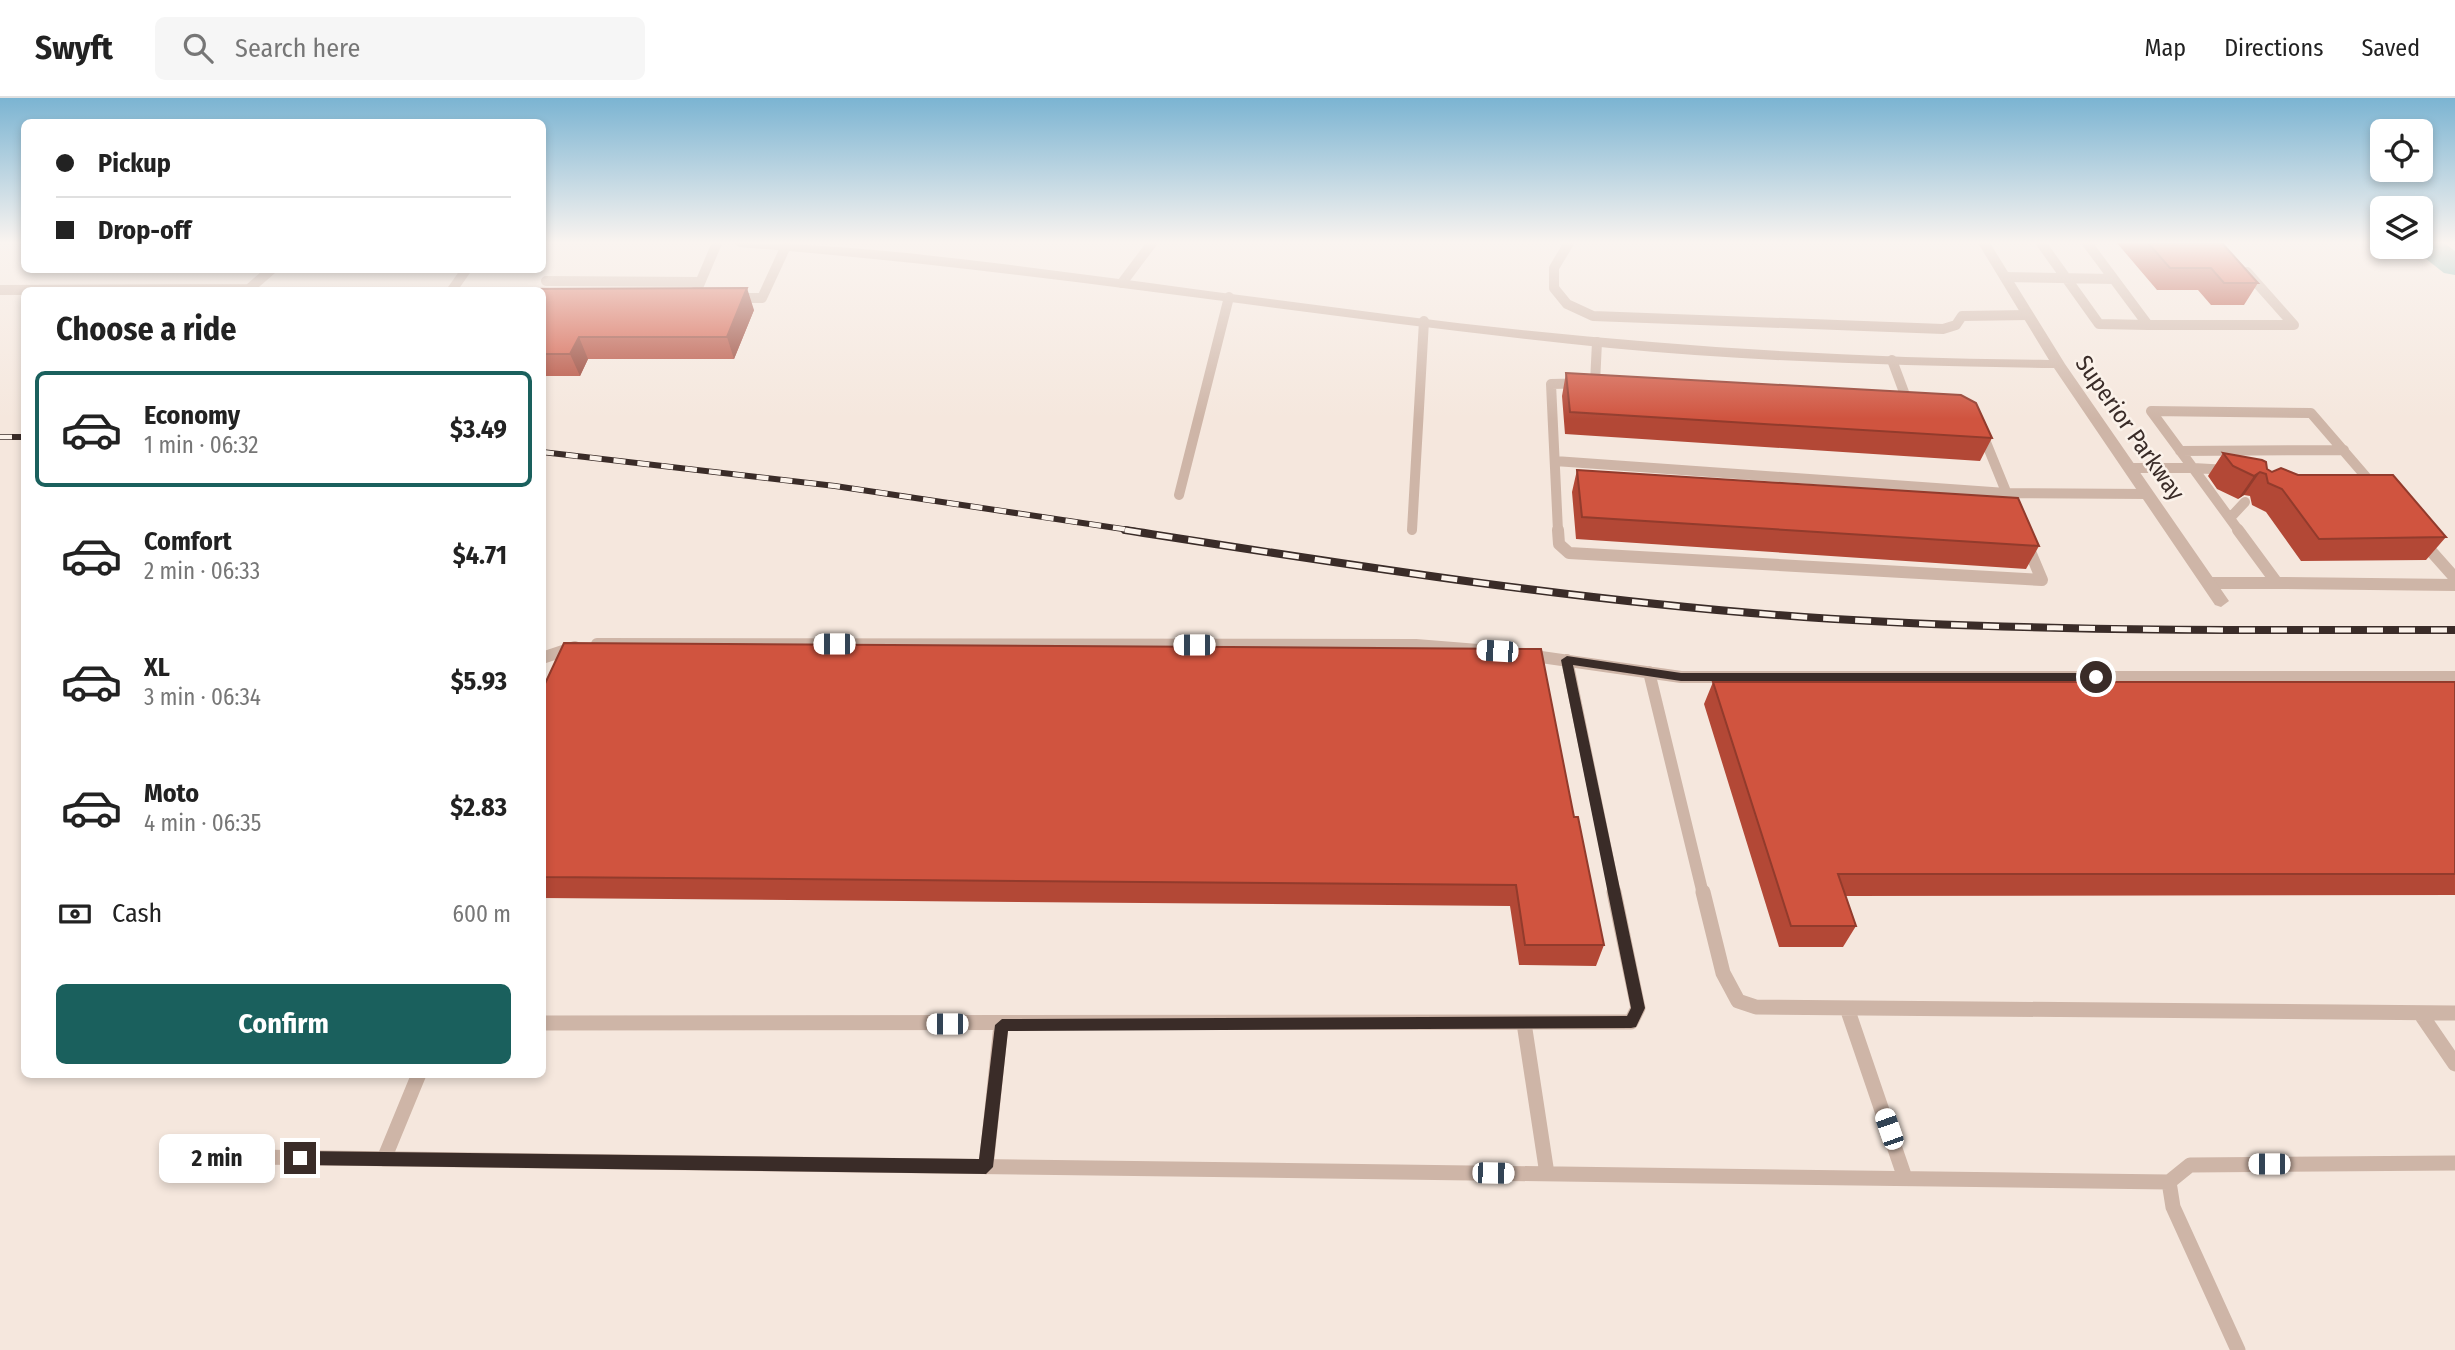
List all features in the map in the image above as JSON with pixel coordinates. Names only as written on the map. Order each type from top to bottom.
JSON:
[{"type":"street","points":[[1265,301],[1597,342],[1892,360],[2058,364]]},
{"type":"street","name":"Superior Parkway","points":[[2020,301],[2058,364],[2221,601]]},
{"type":"lane","points":[[1179,495],[1228,301]]},
{"type":"lane","points":[[1561,301],[1571,309],[1593,316],[1943,329],[1956,325],[1962,316],[2028,315]]},
{"type":"lane","points":[[2083,301],[2099,324],[2294,325],[2273,301]]},
{"type":"lane","points":[[2130,301],[2148,325]]},
{"type":"lane","points":[[1412,530],[1424,321]]},
{"type":"lane","points":[[1595,383],[1597,342]]},
{"type":"lane","points":[[1892,360],[1908,403]]},
{"type":"lane","points":[[1595,383],[1939,405],[1959,410],[1971,417],[1981,430],[2042,580],[1569,552],[1559,544],[1552,384],[1595,383]]},
{"type":"lane","points":[[2277,583],[2151,411],[2311,412],[2387,500]]},
{"type":"lane","points":[[2180,451],[2344,450]]},
{"type":"lane","points":[[1555,461],[2006,493],[2147,494]]},
{"type":"lane","points":[[2129,468],[2223,469],[2242,473]]},
{"type":"lane","points":[[2357,480],[2370,480]]},
{"type":"lane","points":[[2230,518],[2245,502]]},
{"type":"lane","points":[[2412,529],[2455,578]]},
{"type":"lane","points":[[2208,583],[2455,585]]},
{"type":"lane","points":[[546,657],[579,646],[612,643],[1416,645],[1502,652],[1648,672],[1709,677],[2455,677]]},
{"type":"lane","points":[[546,1023],[1002,1025],[1631,1022],[1638,1008],[1567,660]]},
{"type":"lane","points":[[1648,672],[1723,973],[1738,1001],[1756,1007],[2455,1013]]},
{"type":"lane","points":[[1847,1008],[1905,1178]]},
{"type":"lane","points":[[2420,1013],[2455,1064]]},
{"type":"lane","points":[[1524,1023],[1547,1174]]},
{"type":"lane","points":[[986,1167],[1002,1025]]},
{"type":"lane","points":[[384,1159],[417,1078]]},
{"type":"lane","points":[[245,1157],[2169,1182],[2190,1165],[2455,1163]]},
{"type":"lane","points":[[2169,1182],[2173,1208],[2238,1350]]},
{"type":"building","points":[[546,301],[742,301],[727,337],[579,337],[570,354],[546,354]]},
{"type":"building","points":[[1566,373],[1961,395],[1976,403],[1992,438],[1570,412]]},
{"type":"building","points":[[2223,453],[2262,460],[2272,472],[2281,468],[2298,475],[2393,475],[2446,537],[2319,539],[2282,489],[2268,483],[2266,474],[2260,472],[2254,476],[2233,466]]},
{"type":"building","points":[[1577,470],[2018,498],[2039,546],[1582,517]]},
{"type":"building","points":[[564,643],[1541,649],[1574,817],[1578,817],[1604,945],[1525,945],[1516,885],[546,877],[546,681]]},
{"type":"building","points":[[1713,682],[2455,682],[2455,874],[1838,874],[1856,926],[1791,926]]},
{"type":"railway","points":[[0,437],[21,437]]},
{"type":"railway","points":[[546,452],[835,486],[1136,531]]},
{"type":"railway","points":[[1125,530],[1548,592],[1804,617],[2048,628],[2455,630]]},
{"type":"route","points":[[300,1158],[986,1167],[1002,1025],[1631,1022],[1638,1008],[1567,660],[1681,677],[2096,677]]}]
